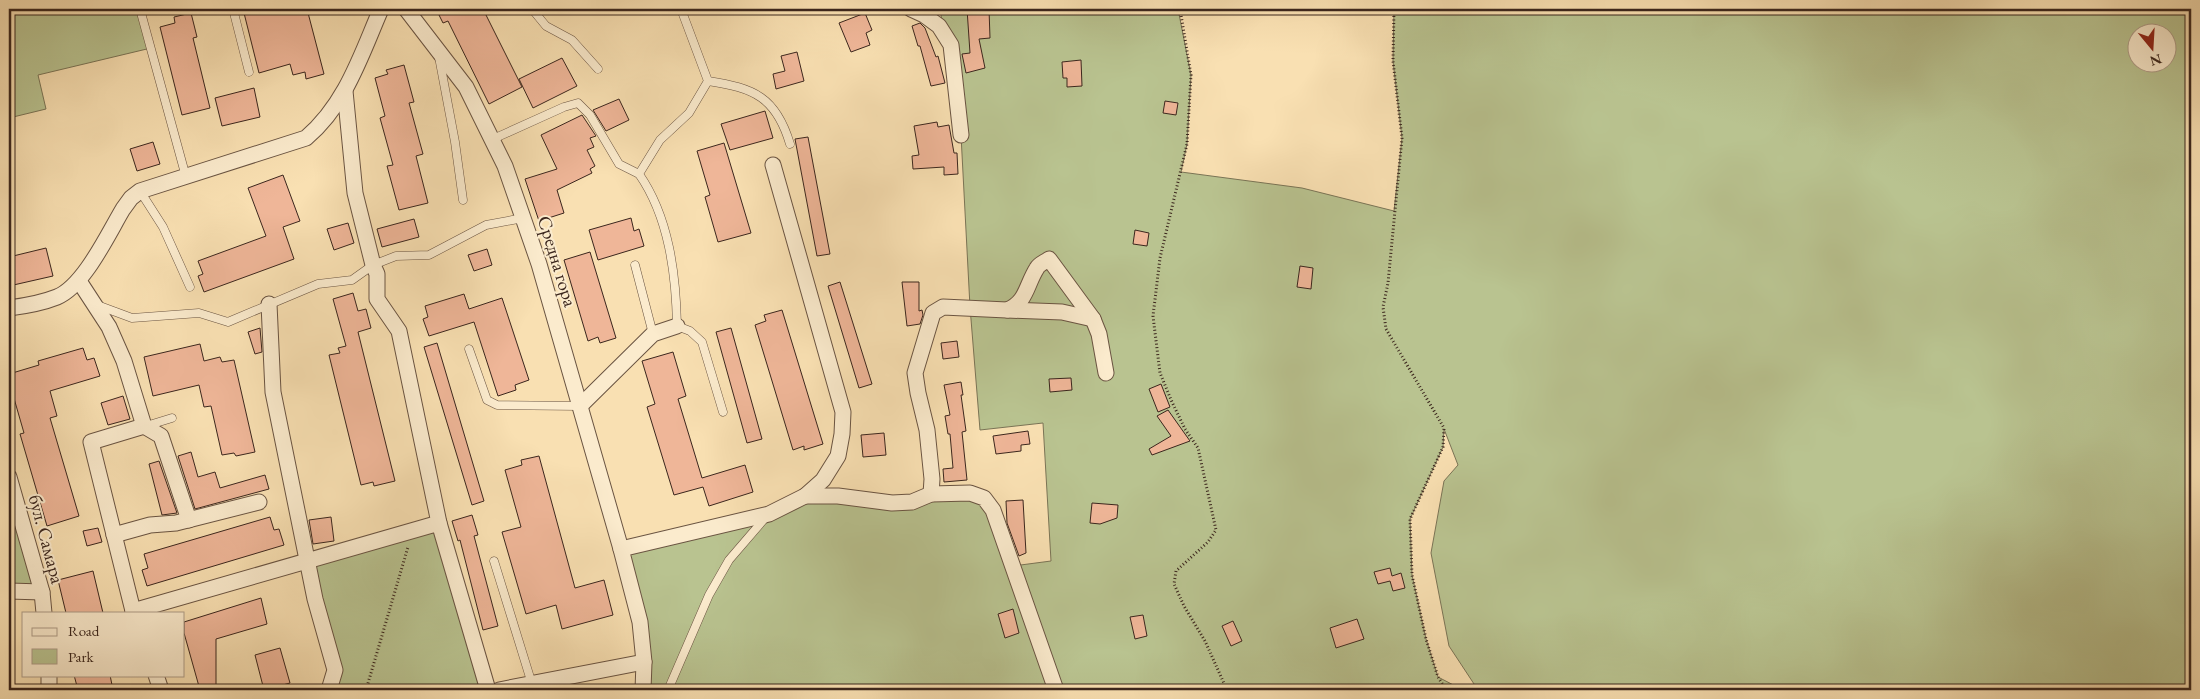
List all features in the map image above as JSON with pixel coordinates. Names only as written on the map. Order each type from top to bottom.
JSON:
[{"type":"street","points":[[9,308],[31,306],[59,296],[79,281],[123,209],[131,198],[140,191],[306,138],[323,124],[345,91],[381,9]]},
{"type":"street","name":"Средна гора","points":[[406,9],[466,87],[494,139],[505,166],[539,264],[621,549],[640,622],[644,662],[643,690]]},
{"type":"street","points":[[911,9],[924,14],[940,26],[951,45],[961,135]]},
{"type":"street","points":[[345,91],[355,192],[373,265],[377,274],[377,299],[399,331],[440,523],[488,690]]},
{"type":"street","points":[[621,549],[769,514],[805,496],[823,480],[838,456],[843,412],[773,164]]},
{"type":"street","points":[[1008,310],[1023,300],[1037,266],[1049,259],[1093,318],[1099,334],[1106,373]]},
{"type":"street","points":[[79,281],[109,327],[124,361],[144,426],[161,436],[189,520]]},
{"type":"street","points":[[269,304],[273,392],[316,599],[335,670],[329,690]]},
{"type":"street","points":[[931,494],[932,479],[927,430],[918,393],[916,373],[933,313],[944,307],[1062,312],[1093,318]]},
{"type":"street","points":[[580,406],[654,334],[677,326]]},
{"type":"street","points":[[144,426],[91,442],[133,612],[440,523]]},
{"type":"street","name":"бул. Самара","points":[[9,477],[42,592],[44,612]]},
{"type":"street","points":[[805,496],[838,496],[892,503],[912,502],[931,494],[970,494],[984,498],[993,510],[1056,690]]},
{"type":"street","points":[[114,535],[150,525],[176,523],[259,502]]},
{"type":"street","points":[[9,591],[42,592]]},
{"type":"street","points":[[500,690],[644,662]]},
{"type":"street","points":[[49,676],[49,690]]},
{"type":"street","points":[[156,676],[162,690]]},
{"type":"lane","points":[[140,9],[186,177]]},
{"type":"lane","points":[[233,9],[248,72]]},
{"type":"lane","points":[[532,9],[546,26],[572,40],[598,69]]},
{"type":"lane","points":[[681,9],[708,81]]},
{"type":"lane","points":[[438,52],[464,200]]},
{"type":"lane","points":[[708,81],[738,85],[761,96],[784,124],[790,144]]},
{"type":"lane","points":[[639,174],[660,140],[689,114],[708,81]]},
{"type":"lane","points":[[494,139],[564,107],[578,104],[590,115],[603,141],[619,164],[639,174],[658,208],[670,254],[677,326],[690,330],[702,342],[724,412]]},
{"type":"lane","points":[[140,191],[163,227],[190,288]]},
{"type":"lane","points":[[94,304],[132,318],[199,313],[228,322],[318,284],[352,280],[373,265],[396,256],[429,254],[486,226],[523,218]]},
{"type":"lane","points":[[635,265],[654,334]]},
{"type":"lane","points":[[469,349],[487,400],[497,404],[580,406]]},
{"type":"lane","points":[[144,426],[172,418]]},
{"type":"lane","points":[[668,690],[709,595],[724,569],[769,514]]},
{"type":"lane","points":[[494,561],[532,684]]},
{"type":"path","points":[[1180,9],[1191,75],[1188,144],[1160,258],[1153,316],[1160,372],[1176,411],[1198,448],[1216,530],[1208,542],[1176,571],[1174,584],[1184,606],[1205,641],[1227,690]]},
{"type":"path","points":[[1394,9],[1393,61],[1402,138],[1388,283],[1383,307],[1386,328],[1444,428],[1443,447],[1410,519],[1412,575],[1426,639],[1438,677],[1446,690]]},
{"type":"path","points":[[366,690],[401,567],[415,530]]},
{"type":"green space","points":[[9,9],[140,9],[151,48],[38,75],[46,109],[9,118]]},
{"type":"green space","points":[[940,9],[1178,9],[1191,75],[1187,144],[1181,172],[1302,188],[1394,211],[1402,138],[1393,61],[1394,9],[2191,9],[2191,690],[1478,690],[1449,646],[1431,553],[1444,481],[1458,465],[1444,429],[1443,447],[1410,519],[1412,575],[1426,639],[1438,677],[1463,690],[643,690],[644,662],[621,549],[805,496],[984,498],[1013,566],[1051,561],[1043,423],[980,430],[970,307],[961,135]]},
{"type":"green space","points":[[9,477],[42,592],[9,591]]},
{"type":"green space","points":[[439,523],[488,690],[329,690],[335,670],[308,560]]},
{"type":"building","points":[[243,9],[307,9],[324,74],[306,79],[305,72],[293,75],[290,64],[259,73]]},
{"type":"building","points":[[436,9],[483,9],[522,87],[489,104],[448,21],[443,23]]},
{"type":"building","points":[[967,9],[989,9],[990,38],[979,39],[985,68],[966,73],[962,54],[970,53]]},
{"type":"building","points":[[191,13],[197,37],[193,38],[210,108],[182,115],[160,27],[175,23],[174,17]]},
{"type":"building","points":[[865,13],[872,30],[866,33],[870,45],[851,52],[839,23]]},
{"type":"building","points":[[920,23],[925,28],[936,57],[938,56],[945,83],[931,86],[920,46],[918,46],[912,26]]},
{"type":"building","points":[[797,52],[804,81],[776,89],[773,74],[785,71],[781,56]]},
{"type":"building","points":[[562,58],[577,86],[533,108],[519,79]]},
{"type":"building","points":[[1081,60],[1082,86],[1067,87],[1067,78],[1063,78],[1062,62]]},
{"type":"building","points":[[404,65],[414,102],[409,103],[423,154],[416,156],[428,203],[399,210],[387,166],[393,165],[380,118],[385,116],[375,78],[388,74],[386,70]]},
{"type":"building","points":[[254,88],[260,117],[222,126],[215,98]]},
{"type":"building","points":[[619,99],[629,120],[606,131],[593,110]]},
{"type":"building","points":[[1165,101],[1178,103],[1176,115],[1163,113]]},
{"type":"building","points":[[765,111],[773,138],[730,150],[721,124]]},
{"type":"building","points":[[582,115],[596,136],[590,138],[594,147],[587,150],[595,166],[590,169],[592,173],[557,190],[564,213],[539,221],[525,179],[557,169],[541,135]]},
{"type":"building","points":[[937,122],[938,127],[949,125],[954,153],[957,153],[958,174],[944,175],[944,167],[913,169],[912,156],[919,155],[914,126]]},
{"type":"building","points":[[808,137],[830,254],[817,256],[795,139]]},
{"type":"building","points":[[153,142],[160,164],[137,171],[130,149]]},
{"type":"building","points":[[724,143],[751,233],[718,242],[705,197],[710,195],[697,151]]},
{"type":"building","points":[[283,175],[300,221],[283,227],[294,259],[204,292],[198,276],[203,274],[198,261],[266,236],[248,188]]},
{"type":"building","points":[[631,218],[634,231],[639,229],[644,246],[598,260],[589,230]]},
{"type":"building","points":[[414,219],[419,237],[382,247],[377,229]]},
{"type":"building","points":[[348,223],[354,243],[334,250],[327,229]]},
{"type":"building","points":[[1135,230],[1149,233],[1147,246],[1133,244]]},
{"type":"building","points":[[46,248],[53,276],[9,286],[9,257]]},
{"type":"building","points":[[487,249],[492,265],[474,271],[468,255]]},
{"type":"building","points":[[590,252],[616,338],[600,343],[598,337],[588,341],[564,260]]},
{"type":"building","points":[[1300,266],[1313,268],[1311,289],[1297,287]]},
{"type":"building","points":[[840,282],[872,384],[859,388],[828,286]]},
{"type":"building","points":[[902,282],[919,282],[919,311],[922,310],[923,315],[920,324],[907,326]]},
{"type":"building","points":[[353,293],[358,311],[366,309],[371,328],[358,332],[395,481],[374,486],[373,482],[361,485],[329,355],[340,353],[338,348],[346,346],[333,299]]},
{"type":"building","points":[[464,294],[469,309],[502,298],[529,380],[515,385],[516,390],[498,396],[474,322],[429,336],[423,319],[428,317],[425,306]]},
{"type":"building","points":[[782,310],[823,444],[804,450],[804,446],[793,450],[755,325],[766,321],[764,315]]},
{"type":"building","points":[[260,328],[262,352],[255,354],[248,332]]},
{"type":"building","points":[[731,328],[762,439],[747,443],[716,332]]},
{"type":"building","points":[[957,341],[959,357],[943,359],[941,343]]},
{"type":"building","points":[[437,343],[484,501],[472,505],[424,347]]},
{"type":"building","points":[[200,344],[204,361],[220,357],[222,362],[234,360],[255,452],[236,456],[234,453],[222,455],[211,406],[204,407],[199,385],[153,396],[144,357]]},
{"type":"building","points":[[83,348],[87,360],[94,358],[100,376],[50,391],[57,416],[50,418],[79,516],[47,526],[20,434],[24,433],[9,381],[9,374],[39,365],[38,361]]},
{"type":"building","points":[[673,352],[686,396],[678,399],[702,478],[745,465],[753,492],[709,506],[703,487],[674,495],[647,407],[655,404],[642,361]]},
{"type":"building","points":[[1071,378],[1072,390],[1050,392],[1049,379]]},
{"type":"building","points":[[961,382],[966,431],[962,432],[967,480],[944,482],[943,469],[953,468],[950,434],[948,434],[945,416],[950,415],[944,385]]},
{"type":"building","points":[[1161,384],[1170,407],[1158,412],[1149,389]]},
{"type":"building","points":[[123,396],[130,419],[108,425],[101,403]]},
{"type":"building","points":[[1168,410],[1190,441],[1152,455],[1149,449],[1171,436],[1157,416]]},
{"type":"building","points":[[1028,431],[1030,444],[1021,445],[1021,451],[996,454],[993,436]]},
{"type":"building","points":[[884,433],[886,455],[863,457],[861,435]]},
{"type":"building","points":[[191,452],[198,477],[215,472],[220,488],[265,475],[269,489],[195,509],[178,456]]},
{"type":"building","points":[[539,456],[575,588],[604,580],[613,615],[562,629],[556,605],[526,614],[502,532],[521,527],[505,470],[522,465],[521,460]]},
{"type":"building","points":[[159,461],[177,513],[162,515],[149,464]]},
{"type":"building","points":[[1023,500],[1026,553],[1019,556],[1007,523],[1006,501]]},
{"type":"building","points":[[1092,503],[1118,505],[1117,518],[1100,524],[1090,523]]},
{"type":"building","points":[[472,515],[478,535],[474,536],[498,626],[483,630],[460,540],[458,541],[452,521]]},
{"type":"building","points":[[270,517],[274,530],[279,529],[284,545],[147,586],[142,570],[148,568],[144,554]]},
{"type":"building","points":[[331,517],[334,541],[313,544],[309,520]]},
{"type":"building","points":[[98,528],[102,542],[87,546],[83,531]]},
{"type":"building","points":[[1390,568],[1392,576],[1401,573],[1405,588],[1393,591],[1390,581],[1378,584],[1374,572]]},
{"type":"building","points":[[93,571],[103,612],[66,612],[58,580]]},
{"type":"building","points":[[261,598],[267,624],[216,639],[216,690],[200,690],[185,637],[185,622]]},
{"type":"building","points":[[1013,609],[1019,633],[1005,638],[998,614]]},
{"type":"building","points":[[1143,615],[1147,636],[1135,639],[1130,617]]},
{"type":"building","points":[[1357,619],[1364,639],[1336,648],[1330,628]]},
{"type":"building","points":[[1233,621],[1242,641],[1231,646],[1222,626]]},
{"type":"building","points":[[280,648],[290,683],[264,690],[255,655]]},
{"type":"building","points":[[74,676],[110,676],[113,690],[78,690]]}]
